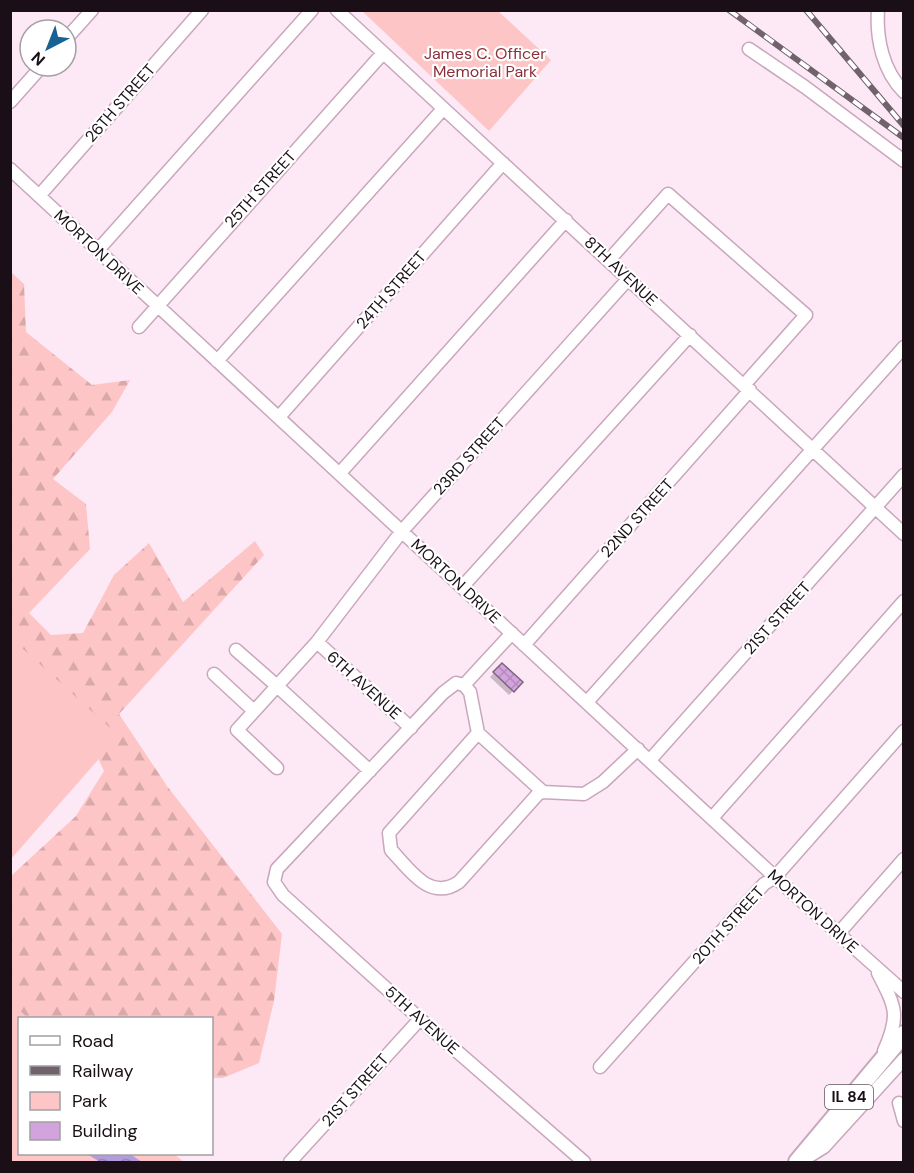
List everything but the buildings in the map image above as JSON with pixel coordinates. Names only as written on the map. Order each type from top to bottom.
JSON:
[{"type":"main road","name":"IL 84","points":[[798,1162],[903,1034]]},
{"type":"street","points":[[78,26],[92,10]]},
{"type":"street","name":"26TH STREET","points":[[39,196],[202,10]]},
{"type":"street","points":[[98,250],[312,10]]},
{"type":"street","name":"8TH AVENUE","points":[[337,10],[747,387],[903,534]]},
{"type":"street","points":[[879,10],[877,29],[881,48],[888,68],[903,92]]},
{"type":"street","points":[[749,49],[805,87],[903,161]]},
{"type":"street","name":"25TH STREET","points":[[139,327],[156,305],[383,53]]},
{"type":"street","points":[[10,102],[31,78]]},
{"type":"street","points":[[218,361],[443,108]]},
{"type":"street","name":"24TH STREET","points":[[279,417],[503,163]]},
{"type":"street","name":"MORTON DRIVE","points":[[10,169],[775,877],[903,992]]},
{"type":"street","name":"22ND STREET","points":[[525,645],[806,315],[668,194],[609,260]]},
{"type":"street","points":[[340,473],[566,220]]},
{"type":"street","name":"23RD STREET","points":[[277,768],[237,730],[317,642],[402,531],[629,278]]},
{"type":"street","points":[[463,586],[690,335]]},
{"type":"street","points":[[587,702],[903,347]]},
{"type":"street","name":"21ST STREET","points":[[650,760],[903,475]]},
{"type":"street","points":[[712,818],[903,601]]},
{"type":"street","points":[[464,685],[512,633]]},
{"type":"street","name":"6TH AVENUE","points":[[317,642],[411,728]]},
{"type":"street","points":[[237,650],[370,771],[456,683],[464,685],[470,692],[478,733],[543,792],[584,794],[603,782],[638,749]]},
{"type":"street","points":[[214,674],[254,711]]},
{"type":"street","name":"20TH STREET","points":[[600,1067],[764,884],[775,877],[903,731]]},
{"type":"street","points":[[478,733],[389,833],[391,850],[407,868],[430,888],[438,890],[453,886],[543,792]]},
{"type":"street","name":"5TH AVENUE","points":[[370,771],[277,870],[274,882],[284,895],[420,1019],[584,1162]]},
{"type":"street","points":[[838,934],[903,859]]},
{"type":"street","points":[[877,969],[903,982]]},
{"type":"street","points":[[877,969],[896,1011],[895,1027],[881,1060]]},
{"type":"street","name":"21ST STREET","points":[[290,1162],[420,1019]]},
{"type":"street","points":[[798,1162],[824,1147],[903,1059]]},
{"type":"street","points":[[899,1103],[903,1121]]},
{"type":"green space","name":"James C. Officer Memorial Park","points":[[362,11],[498,11],[551,60],[489,131]]},
{"type":"green space","points":[[11,272],[24,284],[26,332],[92,385],[130,380],[112,412],[53,479],[86,504],[90,549],[29,613],[51,635],[83,633],[114,575],[149,543],[183,602],[255,541],[264,555],[119,714],[167,786],[282,934],[274,1001],[259,1063],[223,1078],[213,1078],[213,1017],[18,1017],[11,1060],[11,876],[76,816],[104,771],[84,729],[11,661]]},
{"type":"green space","points":[[11,638],[119,736],[11,859]]},
{"type":"green space","points":[[10,1002],[27,1017],[18,1017],[18,1155],[175,1155],[184,1162],[11,1162]]},
{"type":"water","points":[[89,1155],[132,1155],[142,1162],[100,1162]]},
{"type":"railway","points":[[729,10],[904,138]]},
{"type":"railway","points":[[806,10],[904,126]]}]
